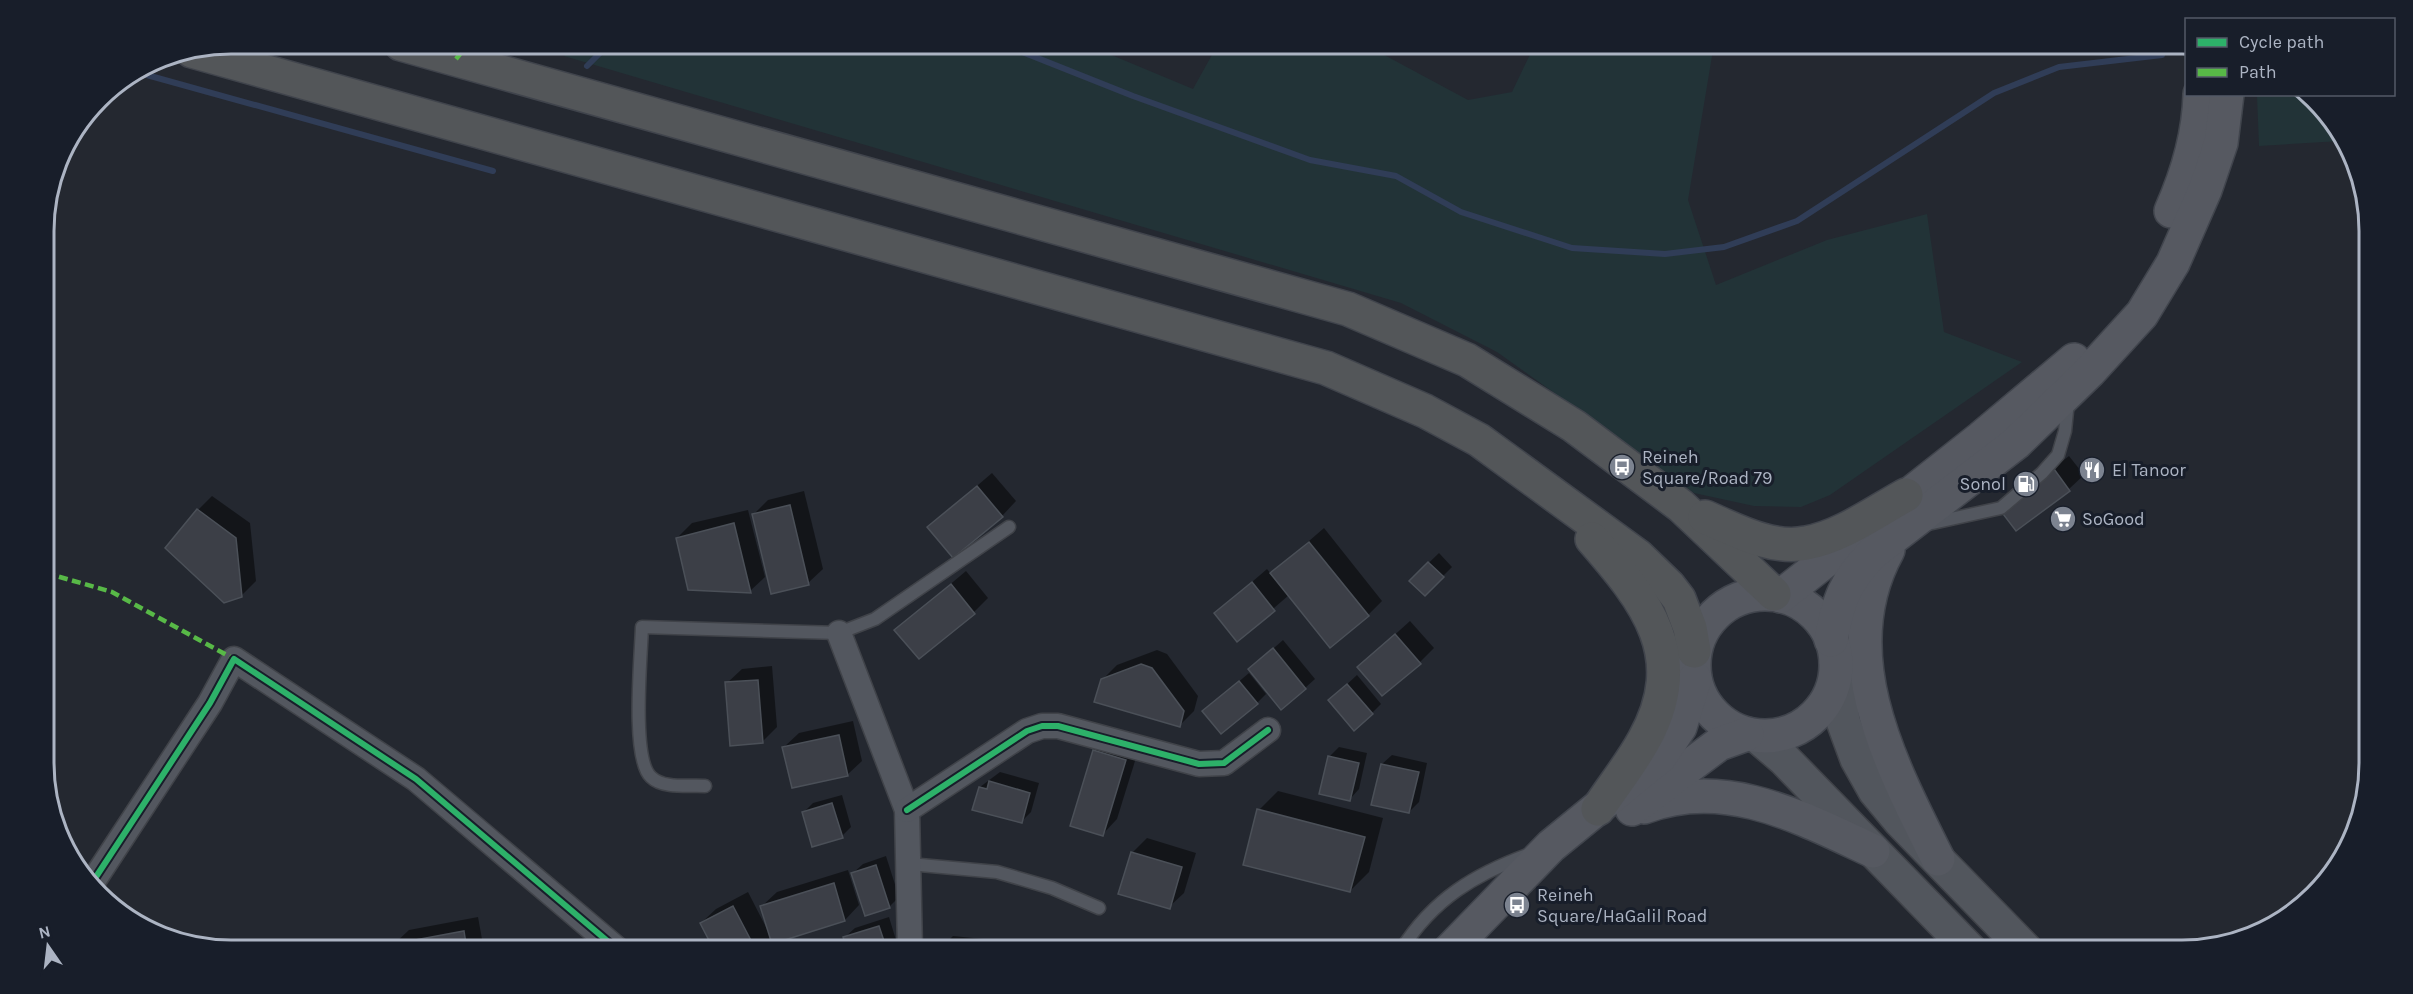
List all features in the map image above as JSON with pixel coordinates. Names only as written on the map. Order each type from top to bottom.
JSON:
[{"type":"highway","points":[[437,54],[1348,309],[1467,360],[1574,426],[1681,506],[1777,595]]},
{"type":"highway","points":[[208,56],[1326,369],[1415,406],[1479,440],[1638,556],[1669,586],[1686,613],[1695,665]]},
{"type":"highway","points":[[1551,493],[1632,585],[1646,607],[1661,647],[1663,672],[1659,702],[1610,813]]},
{"type":"highway","points":[[1681,506],[1744,535],[1773,542],[1805,544],[1834,534],[1906,495]]},
{"type":"main road","points":[[1777,595],[1981,438],[2068,365],[2124,307],[2138,286],[2185,179],[2199,126],[2200,96]]},
{"type":"main road","points":[[1460,940],[1551,846],[1610,813],[1719,744],[1752,735],[1790,732],[1815,715],[1831,692],[1835,616],[1846,585],[1873,553],[2016,443],[2069,393],[2142,314],[2173,263],[2205,190],[2221,143],[2227,96]]},
{"type":"main road","points":[[1898,534],[1870,587],[1864,638],[1867,668],[1872,701],[1887,754],[1938,859]]},
{"type":"main road","points":[[1488,910],[1610,813],[1672,742],[1680,727],[1705,626],[1724,606],[1749,596],[1777,595],[1797,601],[1816,615],[1834,651],[1843,721],[1857,759],[1888,807],[2016,940]]},
{"type":"main road","points":[[1695,665],[1700,695],[1709,710],[1724,724],[1752,735],[1784,759],[1960,940]]},
{"type":"main road","points":[[1610,813],[1670,799],[1726,795],[1783,811],[1873,851]]},
{"type":"street","points":[[839,633],[908,810],[910,940]]},
{"type":"street","points":[[96,877],[210,703],[234,659],[416,779],[606,940]]},
{"type":"street","points":[[908,810],[1027,731],[1042,726],[1058,726],[1199,764],[1224,763],[1268,730]]},
{"type":"lane","points":[[705,786],[668,785],[651,777],[643,764],[639,737],[642,627],[839,633],[875,619],[1009,527]]},
{"type":"lane","points":[[1407,940],[1413,931],[1452,892],[1495,867],[1551,846]]},
{"type":"lane","points":[[909,864],[997,872],[1052,888],[1099,908]]},
{"type":"shaded area","points":[[566,54],[1109,54],[1193,89],[1212,54],[1382,54],[1468,100],[1512,92],[1530,54],[1712,54],[1688,200],[1716,285],[1827,240],[1927,214],[1944,332],[2022,362],[1830,495],[1801,507],[1754,506],[1694,493],[1497,352],[1401,303],[564,56]]},
{"type":"shaded area","points":[[2257,96],[2296,96],[2322,123],[2334,141],[2259,146]]},
{"type":"building","points":[[2054,469],[2070,491],[2016,531],[2000,510]]},
{"type":"building","points":[[977,486],[1003,517],[953,558],[927,527]]},
{"type":"building","points":[[790,505],[809,585],[771,594],[752,514]]},
{"type":"building","points":[[197,509],[236,538],[242,597],[224,603],[165,548]]},
{"type":"building","points":[[734,523],[751,593],[688,590],[676,538]]},
{"type":"building","points":[[1309,542],[1369,616],[1330,648],[1270,573]]},
{"type":"building","points":[[1428,562],[1444,577],[1425,596],[1409,581]]},
{"type":"building","points":[[1252,582],[1275,611],[1237,642],[1214,613]]},
{"type":"building","points":[[951,584],[975,614],[919,659],[894,630]]},
{"type":"building","points":[[1395,634],[1421,664],[1382,696],[1357,667]]},
{"type":"building","points":[[1273,648],[1306,689],[1281,710],[1248,669]]},
{"type":"building","points":[[1141,664],[1152,668],[1184,711],[1180,727],[1094,702],[1101,679]]},
{"type":"building","points":[[758,680],[763,743],[730,746],[725,682]]},
{"type":"building","points":[[1239,681],[1258,704],[1221,734],[1202,711]]},
{"type":"building","points":[[1347,684],[1373,714],[1354,731],[1328,700]]},
{"type":"building","points":[[839,735],[848,776],[792,788],[782,747]]},
{"type":"building","points":[[1093,750],[1126,760],[1103,836],[1070,826]]},
{"type":"building","points":[[1328,756],[1359,763],[1350,801],[1319,794]]},
{"type":"building","points":[[1381,764],[1419,772],[1409,813],[1371,805]]},
{"type":"building","points":[[989,781],[1030,793],[1022,823],[972,810],[979,787],[987,789]]},
{"type":"building","points":[[832,803],[843,838],[812,847],[802,812]]},
{"type":"building","points":[[1257,809],[1365,837],[1350,892],[1243,865]]},
{"type":"building","points":[[1131,852],[1182,867],[1170,909],[1118,894]]},
{"type":"building","points":[[876,865],[890,908],[865,916],[851,873]]},
{"type":"building","points":[[834,883],[845,921],[785,940],[771,940],[760,906]]},
{"type":"building","points":[[733,906],[751,940],[709,940],[700,923]]},
{"type":"building","points":[[879,926],[884,940],[844,940],[843,937]]},
{"type":"building","points":[[464,931],[465,940],[415,940]]},
{"type":"waterway","points":[[587,66],[599,54]]},
{"type":"waterway","points":[[1027,54],[1133,96],[1310,160],[1396,176],[1461,212],[1572,248],[1665,254],[1724,247],[1797,221],[1994,93],[2059,67],[2162,55]]},
{"type":"waterway","points":[[148,75],[493,171]]},
{"type":"marked path","points":[[456,59],[460,54]]},
{"type":"marked path","points":[[54,575],[112,592],[234,659]]},
{"type":"cycle path","points":[[96,877],[210,703],[234,659],[416,779],[606,940]]},
{"type":"cycle path","points":[[907,810],[1027,731],[1042,726],[1058,726],[1199,764],[1224,763],[1268,730]]},
{"type":"place","name":"Reineh Square/Road 79","points":[[1622,467]]},
{"type":"place","name":"El Tanoor","points":[[2092,470]]},
{"type":"place","name":"Sonol","points":[[2026,484]]},
{"type":"place","name":"SoGood","points":[[2063,519]]},
{"type":"place","name":"Reineh Square/HaGalil Road","points":[[1517,905]]}]
